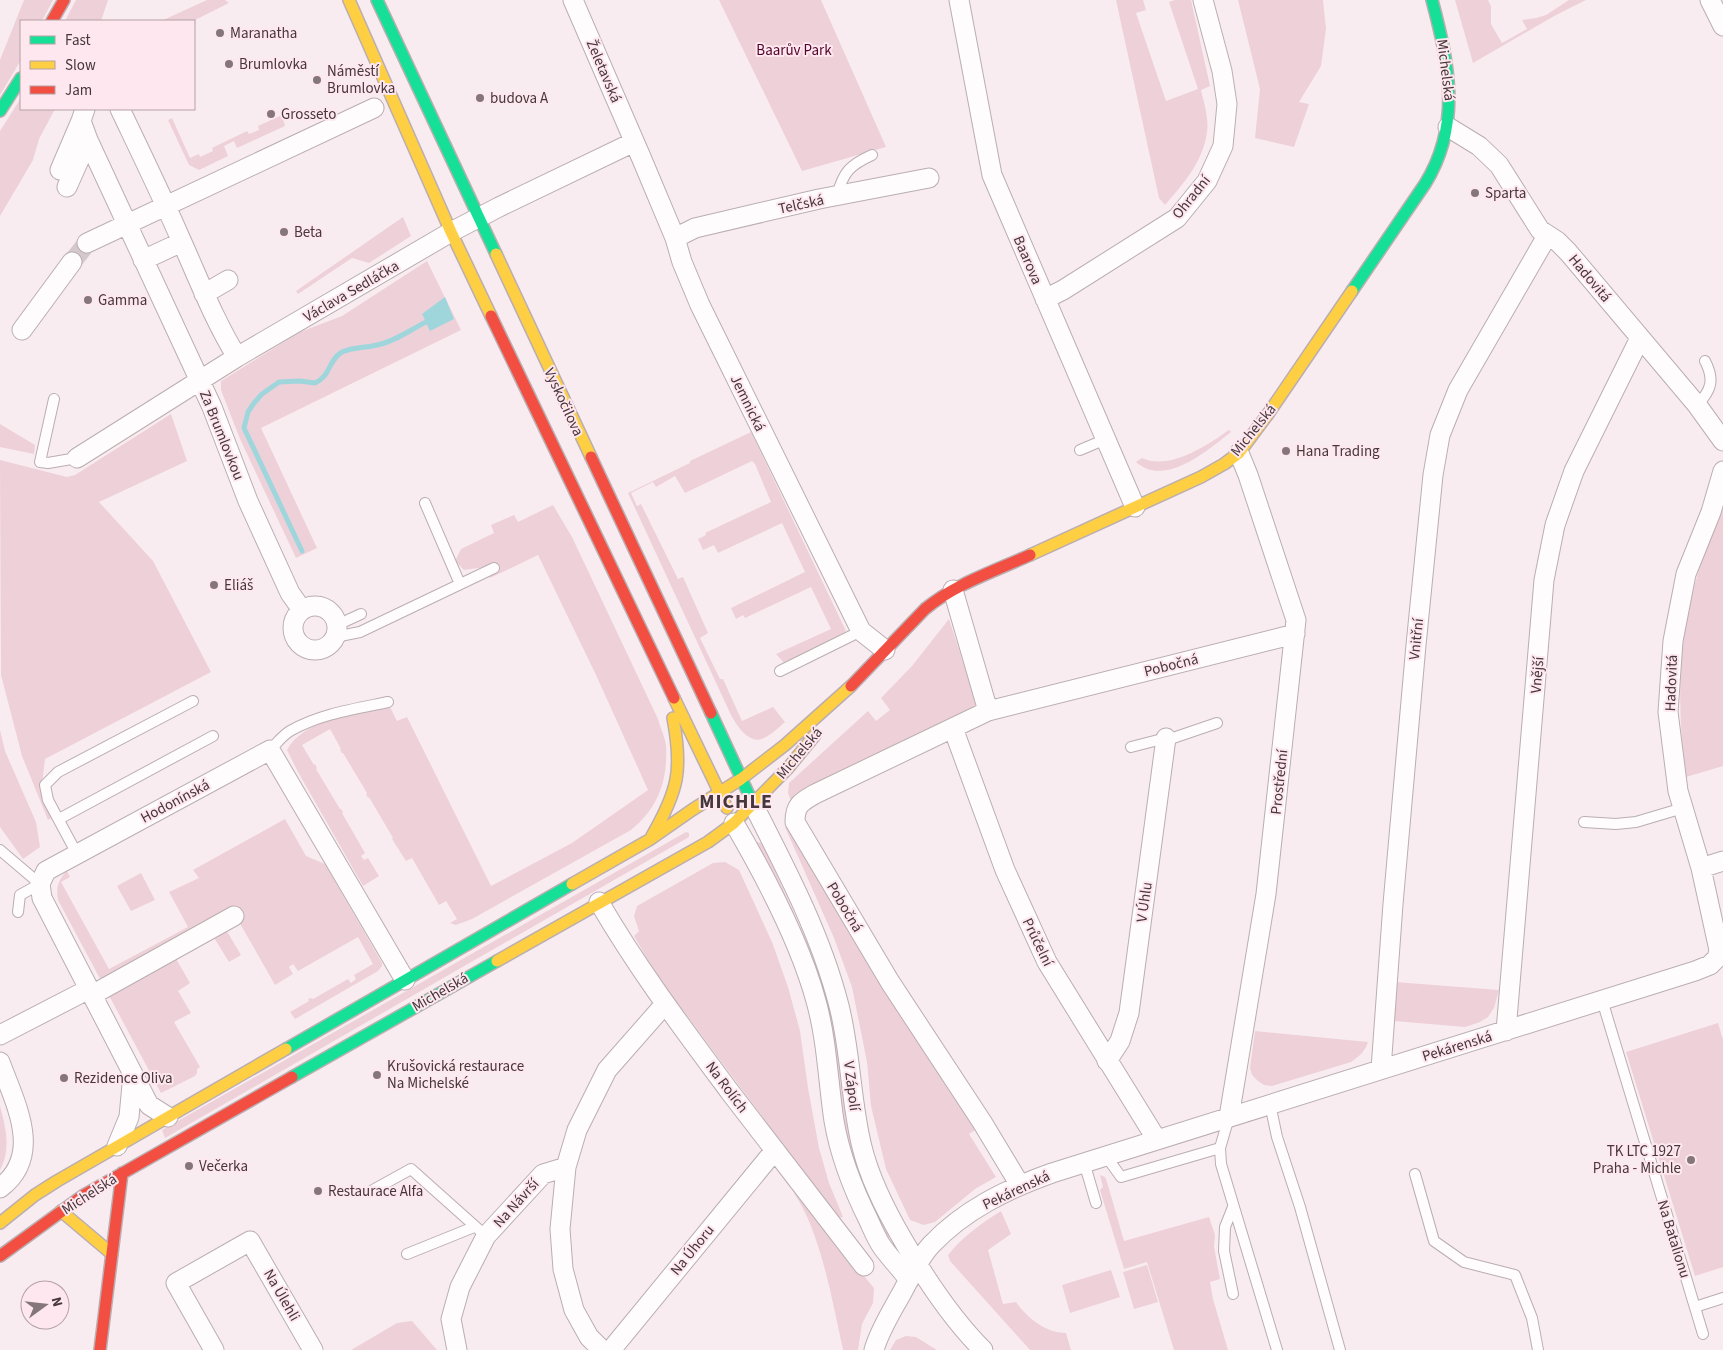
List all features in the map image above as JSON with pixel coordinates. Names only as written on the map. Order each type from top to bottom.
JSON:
[{"type":"main road","points":[[53,20],[64,0]]},
{"type":"main road","name":"Vyskočilova","points":[[349,0],[452,232],[719,794]]},
{"type":"main road","name":"Vyskočilova","points":[[377,0],[477,218],[753,804]]},
{"type":"main road","name":"Michelská","points":[[0,1222],[35,1195],[92,1160],[649,840],[719,794],[785,745],[847,691],[937,598],[1201,477],[1239,453],[1273,407],[1424,187],[1437,162],[1448,128],[1451,106],[1445,48],[1432,0]]},
{"type":"main road","points":[[0,111],[20,80]]},
{"type":"main road","name":"Vyskočilova","points":[[649,840],[662,818],[678,782],[680,758],[664,678]]},
{"type":"main road","name":"Michelská","points":[[0,1256],[84,1195],[159,1151],[598,902],[708,842],[734,823],[788,768],[847,691]]},
{"type":"main road","name":"V Zápolí","points":[[719,794],[734,823]]},
{"type":"main road","points":[[92,1160],[122,1173],[100,1350]]},
{"type":"main road","points":[[61,1211],[112,1254]]},
{"type":"street","name":"Želetavská","points":[[573,0],[634,142]]},
{"type":"street","name":"Baarova","points":[[959,0],[992,175],[1135,507]]},
{"type":"street","name":"Ohradní","points":[[1045,299],[1063,290],[1177,218],[1207,181],[1224,146],[1227,104],[1222,71],[1204,0]]},
{"type":"street","points":[[1710,0],[1723,26]]},
{"type":"street","points":[[87,242],[124,218],[374,108]]},
{"type":"street","points":[[126,111],[202,290],[223,334],[237,357]]},
{"type":"street","points":[[83,115],[64,178],[88,140]]},
{"type":"street","name":"Za Brumlovkou","points":[[83,115],[88,140],[200,380],[252,509],[290,593],[302,610]]},
{"type":"street","name":"Hadovitá","points":[[1448,128],[1479,146],[1499,166],[1540,230],[1557,241],[1568,252],[1697,405],[1723,441]]},
{"type":"street","name":"Václava Sedláčka","points":[[77,458],[237,357],[452,232],[634,142]]},
{"type":"street","name":"Jemnická","points":[[634,142],[675,238],[682,262],[700,305],[861,631],[885,650]]},
{"type":"street","name":"Telčská","points":[[675,238],[695,228],[819,199],[929,178]]},
{"type":"street","name":"Vnitřní","points":[[1381,1069],[1393,904],[1416,645],[1440,435],[1458,390],[1547,236]]},
{"type":"street","points":[[143,260],[182,242]]},
{"type":"street","points":[[22,330],[72,262]]},
{"type":"street","points":[[202,290],[226,276]]},
{"type":"street","name":"Vnější","points":[[1506,1030],[1544,580],[1555,524],[1574,471],[1640,338]]},
{"type":"street","name":"Prostřední","points":[[1229,1117],[1266,894],[1296,620],[1239,453]]},
{"type":"street","name":"Hadovitá","points":[[1701,868],[1678,791],[1668,712],[1673,641],[1686,574],[1711,512],[1723,472]]},
{"type":"street","points":[[953,590],[988,711]]},
{"type":"street","points":[[320,606],[331,613],[336,631],[330,645],[320,650],[310,650],[301,646],[294,638],[292,628],[295,618],[302,610],[320,606]]},
{"type":"street","name":"Pobočná","points":[[1020,1184],[982,1122],[890,982],[795,822],[795,810],[801,802],[988,711],[1295,634]]},
{"type":"street","name":"Průčelní","points":[[953,728],[1005,870],[1047,962],[1157,1140]]},
{"type":"street","name":"V Úhlu","points":[[1107,1061],[1120,1041],[1129,1013],[1166,738]]},
{"type":"street","points":[[270,750],[405,980]]},
{"type":"street","name":"Hodonínská","points":[[40,884],[46,871],[270,750]]},
{"type":"street","name":"V Zápolí","points":[[753,804],[806,915],[825,961],[841,1015],[852,1097],[862,1148],[913,1273]]},
{"type":"street","name":"V Zápolí","points":[[734,823],[754,856],[783,917],[805,966],[817,1002],[825,1041],[835,1123],[844,1160],[858,1198],[883,1247],[913,1273],[983,1350]]},
{"type":"street","points":[[1701,868],[1723,861]]},
{"type":"street","name":"Pekárenská","points":[[874,1350],[876,1341],[890,1314],[930,1246],[984,1202],[1020,1184],[1084,1162],[1710,965],[1717,958],[1719,950],[1701,868]]},
{"type":"street","points":[[40,884],[42,898],[149,1105],[168,1117]]},
{"type":"street","name":"Na Rolích","points":[[598,902],[664,1004],[864,1266]]},
{"type":"street","points":[[0,1035],[91,992],[234,916]]},
{"type":"street","points":[[602,1350],[589,1337],[574,1310],[563,1269],[560,1229],[566,1167],[576,1130],[607,1070],[664,1004]]},
{"type":"street","points":[[0,1062],[20,1120],[24,1143],[19,1166],[12,1178],[0,1188]]},
{"type":"street","points":[[117,1146],[129,1118],[133,1074]]},
{"type":"street","points":[[122,1173],[149,1105]]},
{"type":"street","points":[[129,1118],[147,1146],[159,1151]]},
{"type":"street","name":"Na Úhoru","points":[[611,1350],[775,1150]]},
{"type":"street","name":"Na Návrší","points":[[458,1350],[451,1319],[460,1287],[480,1232],[543,1174],[566,1167]]},
{"type":"street","name":"Na Úlehli","points":[[214,1350],[176,1283],[250,1241],[313,1350]]},
{"type":"lane","points":[[838,196],[841,181],[855,163],[872,155]]},
{"type":"lane","points":[[1697,405],[1708,394],[1711,382],[1710,370],[1705,361]]},
{"type":"lane","points":[[54,399],[40,462],[48,463],[77,458]]},
{"type":"lane","points":[[1080,450],[1106,439]]},
{"type":"lane","points":[[425,502],[460,584]]},
{"type":"lane","points":[[336,631],[360,632],[494,568]]},
{"type":"lane","points":[[336,631],[361,614]]},
{"type":"lane","points":[[780,671],[861,631]]},
{"type":"lane","points":[[77,854],[48,800],[45,785],[58,772],[193,701]]},
{"type":"lane","points":[[270,750],[288,732],[326,715],[388,702]]},
{"type":"lane","points":[[1131,747],[1166,738],[1174,738],[1217,724]]},
{"type":"lane","points":[[59,819],[213,736]]},
{"type":"lane","points":[[1584,822],[1616,824],[1636,822],[1683,808]]},
{"type":"lane","points":[[0,850],[40,884],[20,895],[18,912]]},
{"type":"lane","name":"Na Batalionu","points":[[1602,1000],[1703,1334]]},
{"type":"lane","points":[[1270,1104],[1277,1137],[1300,1207],[1340,1350]]},
{"type":"lane","points":[[1229,1117],[1220,1148],[1221,1164],[1277,1350]]},
{"type":"lane","points":[[1106,1156],[1121,1177],[1220,1148]]},
{"type":"lane","points":[[1084,1162],[1096,1203]]},
{"type":"lane","points":[[373,1190],[411,1169],[480,1232]]},
{"type":"lane","points":[[1415,1174],[1434,1241],[1464,1262],[1515,1275],[1532,1318],[1538,1350]]},
{"type":"lane","points":[[1233,1207],[1225,1227],[1224,1251],[1233,1294]]},
{"type":"lane","points":[[407,1254],[480,1232]]},
{"type":"lane","points":[[1695,1307],[1723,1298]]},
{"type":"green space","points":[[24,0],[53,0],[43,20],[20,20],[20,62],[0,95],[0,60]]},
{"type":"green space","points":[[76,0],[108,0],[101,20],[66,20]]},
{"type":"green space","points":[[207,0],[225,0],[229,3],[195,20],[163,20]]},
{"type":"green space","name":"Baarův Park","points":[[719,0],[821,0],[886,147],[802,171]]},
{"type":"green space","points":[[1116,0],[1143,0],[1146,10],[1136,13],[1166,101],[1198,89],[1169,2],[1191,0],[1210,86],[1201,90],[1207,116],[1207,132],[1205,143],[1192,172],[1165,205],[1159,198]]},
{"type":"green space","points":[[1238,0],[1323,0],[1326,29],[1321,66],[1299,102],[1309,104],[1294,147],[1255,138],[1260,89]]},
{"type":"green space","points":[[1455,0],[1488,0],[1491,6],[1491,24],[1502,43],[1527,29],[1522,20],[1546,15],[1569,0],[1586,0],[1556,15],[1473,63]]},
{"type":"green space","points":[[20,100],[20,110],[54,110],[39,139],[33,160],[0,216],[0,131]]},
{"type":"green space","points":[[282,115],[285,126],[237,148],[234,141],[224,146],[228,156],[199,170],[189,165],[168,120],[172,118],[190,158],[199,154],[200,157],[213,151],[212,148],[247,131],[249,134],[259,130],[258,126]]},
{"type":"green space","points":[[403,217],[411,236],[369,263],[352,258],[298,294],[296,291]]},
{"type":"green space","points":[[427,261],[461,330],[261,428],[317,548],[296,558],[240,439],[221,390],[221,381],[300,332],[342,316]]},
{"type":"green space","points":[[171,414],[187,461],[99,502],[153,561],[211,672],[45,759],[41,792],[53,817],[48,820],[22,756],[1,675],[0,460],[67,477],[75,475]]},
{"type":"green space","points":[[0,424],[35,445],[34,454],[0,447]]},
{"type":"green space","points":[[1229,430],[1231,432],[1211,448],[1173,469],[1160,471],[1147,469],[1136,462],[1142,458],[1153,461],[1176,459],[1210,443]]},
{"type":"green space","points":[[751,432],[846,631],[839,637],[784,663],[776,654],[831,629],[811,587],[745,618],[743,615],[736,619],[731,608],[805,572],[782,523],[718,553],[714,545],[703,550],[698,539],[706,535],[705,533],[771,502],[752,461],[685,493],[675,476],[656,487],[653,482],[631,493],[637,506],[641,504],[678,579],[683,577],[708,633],[700,638],[720,679],[723,679],[742,721],[773,707],[785,722],[771,734],[760,739],[749,737],[745,734],[731,715],[628,493]]},
{"type":"green space","points":[[553,505],[572,537],[658,719],[666,745],[663,782],[648,812],[631,830],[472,919],[456,925],[450,923],[457,919],[446,901],[439,905],[412,858],[406,861],[340,750],[330,729],[302,745],[343,812],[365,853],[361,856],[364,860],[368,858],[379,876],[363,886],[287,750],[295,739],[306,731],[333,719],[390,707],[397,721],[407,717],[491,886],[572,843],[648,790],[596,675],[538,555],[490,578],[485,567],[464,570],[455,561],[461,549],[494,533],[491,525],[514,515],[518,522]]},
{"type":"green space","points":[[1723,508],[1723,766],[1686,777],[1680,702],[1680,678],[1685,629],[1699,571]]},
{"type":"green space","points":[[949,619],[977,705],[791,801],[788,793],[789,783],[868,711],[876,721],[890,710],[881,698],[912,666]]},
{"type":"green space","points":[[0,730],[5,751],[36,822],[40,847],[23,859],[0,827]]},
{"type":"green space","points":[[285,819],[306,856],[325,864],[382,966],[378,971],[295,1019],[290,1012],[309,1001],[308,999],[313,999],[348,979],[351,983],[356,979],[354,975],[373,964],[358,937],[298,971],[293,964],[289,967],[293,974],[275,985],[238,920],[225,928],[241,955],[229,962],[213,936],[175,957],[190,983],[178,991],[191,1013],[174,1022],[200,1067],[197,1069],[195,1076],[161,1093],[58,900],[57,891],[60,881],[67,871],[70,877],[61,882],[109,969],[188,927],[169,892],[199,878],[193,870]]},
{"type":"green space","points":[[791,825],[980,1127],[969,1134],[996,1177],[975,1189],[935,1222],[924,1225],[910,1220],[886,1169],[871,1106],[867,1062],[852,987],[834,938],[785,827]]},
{"type":"green space","points":[[686,832],[689,833],[689,837],[165,1138],[162,1130]]},
{"type":"green space","points":[[757,842],[763,845],[814,957],[828,1001],[837,1041],[845,1109],[851,1136],[890,1236],[887,1239],[852,1169],[829,1042],[756,844]]},
{"type":"green space","points":[[725,862],[739,870],[772,942],[788,987],[800,1031],[819,1148],[829,1183],[843,1217],[838,1218],[655,973],[634,936],[639,931],[634,916],[637,906],[713,863]]},
{"type":"green space","points":[[141,873],[155,900],[131,911],[117,886]]},
{"type":"green space","points":[[1395,982],[1499,990],[1494,1008],[1488,1017],[1465,1027],[1394,1021]]},
{"type":"green space","name":"TK LTC 1927 Praha - Michle","points":[[1718,1023],[1723,1040],[1723,1267],[1695,1276],[1626,1052]]},
{"type":"green space","points":[[1255,1031],[1368,1042],[1362,1053],[1351,1062],[1272,1086],[1264,1085],[1252,1075],[1250,1068]]},
{"type":"green space","points":[[0,1106],[6,1131],[6,1147],[0,1170]]},
{"type":"green space","points":[[1100,1175],[1105,1177],[1107,1182],[1124,1241],[1209,1217],[1215,1235],[1214,1247],[1220,1279],[1210,1282],[1228,1350],[1174,1350],[1147,1262],[1124,1269],[1100,1190],[1103,1187]]},
{"type":"green space","points":[[791,1187],[874,1288],[873,1303],[862,1324],[858,1350],[843,1350],[822,1259],[808,1218]]},
{"type":"green space","points":[[1001,1211],[1011,1234],[988,1250],[1003,1304],[1016,1302],[1038,1324],[1051,1330],[1066,1333],[1071,1350],[1030,1350],[950,1261],[948,1255],[966,1236]]},
{"type":"green space","points":[[1147,1265],[1158,1302],[1134,1309],[1123,1272]]},
{"type":"green space","points":[[1111,1270],[1120,1297],[1070,1313],[1062,1285]]},
{"type":"green space","points":[[412,1321],[437,1350],[351,1350],[397,1323]]},
{"type":"green space","points":[[906,1336],[916,1337],[937,1350],[890,1350],[896,1340]]},
{"type":"water","points":[[445,297],[454,319],[430,331],[422,314]]},
{"type":"waterway","points":[[302,551],[244,428],[248,412],[262,394],[279,382],[300,381],[315,383],[324,376],[334,359],[342,352],[390,341],[426,322]]},
{"type":"tunnel","points":[[72,262],[87,243]]},
{"type":"traffic: fast","points":[[377,0],[496,254]]},
{"type":"traffic: fast","points":[[1352,291],[1425,184],[1437,161],[1444,139],[1449,94],[1443,47],[1432,0]]},
{"type":"traffic: fast","points":[[0,111],[20,80]]},
{"type":"traffic: fast","points":[[711,713],[749,795]]},
{"type":"traffic: fast","points":[[286,1049],[572,884]]},
{"type":"traffic: fast","points":[[292,1077],[497,961]]},
{"type":"traffic: slow","points":[[349,0],[451,232],[491,316]]},
{"type":"traffic: slow","points":[[496,254],[591,457]]},
{"type":"traffic: slow","points":[[1030,555],[1201,477],[1239,453],[1352,291]]},
{"type":"traffic: slow","points":[[572,884],[649,840],[741,779],[785,745],[851,686]]},
{"type":"traffic: slow","points":[[674,698],[727,808]]},
{"type":"traffic: slow","points":[[652,836],[668,806],[676,780],[678,752],[673,718]]},
{"type":"traffic: slow","points":[[497,961],[708,842],[734,823],[788,768],[815,735]]},
{"type":"traffic: slow","points":[[0,1223],[35,1195],[57,1181],[286,1049]]},
{"type":"traffic: slow","points":[[61,1211],[112,1254]]},
{"type":"traffic: jam","points":[[53,20],[64,0]]},
{"type":"traffic: jam","points":[[491,316],[674,698]]},
{"type":"traffic: jam","points":[[591,457],[711,713]]},
{"type":"traffic: jam","points":[[851,686],[925,609],[937,600],[949,592],[1030,555]]},
{"type":"traffic: jam","points":[[0,1256],[84,1195],[292,1077]]},
{"type":"traffic: jam","points":[[100,1350],[122,1173]]},
{"type":"place","name":"Maranatha","points":[[220,33]]},
{"type":"place","name":"Brumlovka","points":[[229,64]]},
{"type":"place","name":"Náměstí Brumlovka","points":[[317,80]]},
{"type":"place","name":"budova A","points":[[480,98]]},
{"type":"place","name":"Grosseto","points":[[271,114]]},
{"type":"place","name":"Sparta","points":[[1475,193]]},
{"type":"place","name":"Beta","points":[[284,232]]},
{"type":"place","name":"Gamma","points":[[88,300]]},
{"type":"place","name":"Hana Trading","points":[[1286,451]]},
{"type":"place","name":"Eliáš","points":[[214,585]]},
{"type":"place","name":"Krušovická restaurace Na Michelské","points":[[377,1075]]},
{"type":"place","name":"Rezidence Oliva","points":[[64,1078]]},
{"type":"place","name":"TK LTC 1927 Praha - Michle","points":[[1691,1160]]},
{"type":"place","name":"Večerka","points":[[189,1166]]},
{"type":"place","name":"Restaurace Alfa","points":[[318,1191]]},
{"type":"district","name":"MICHLE","points":[[736,801]]}]
